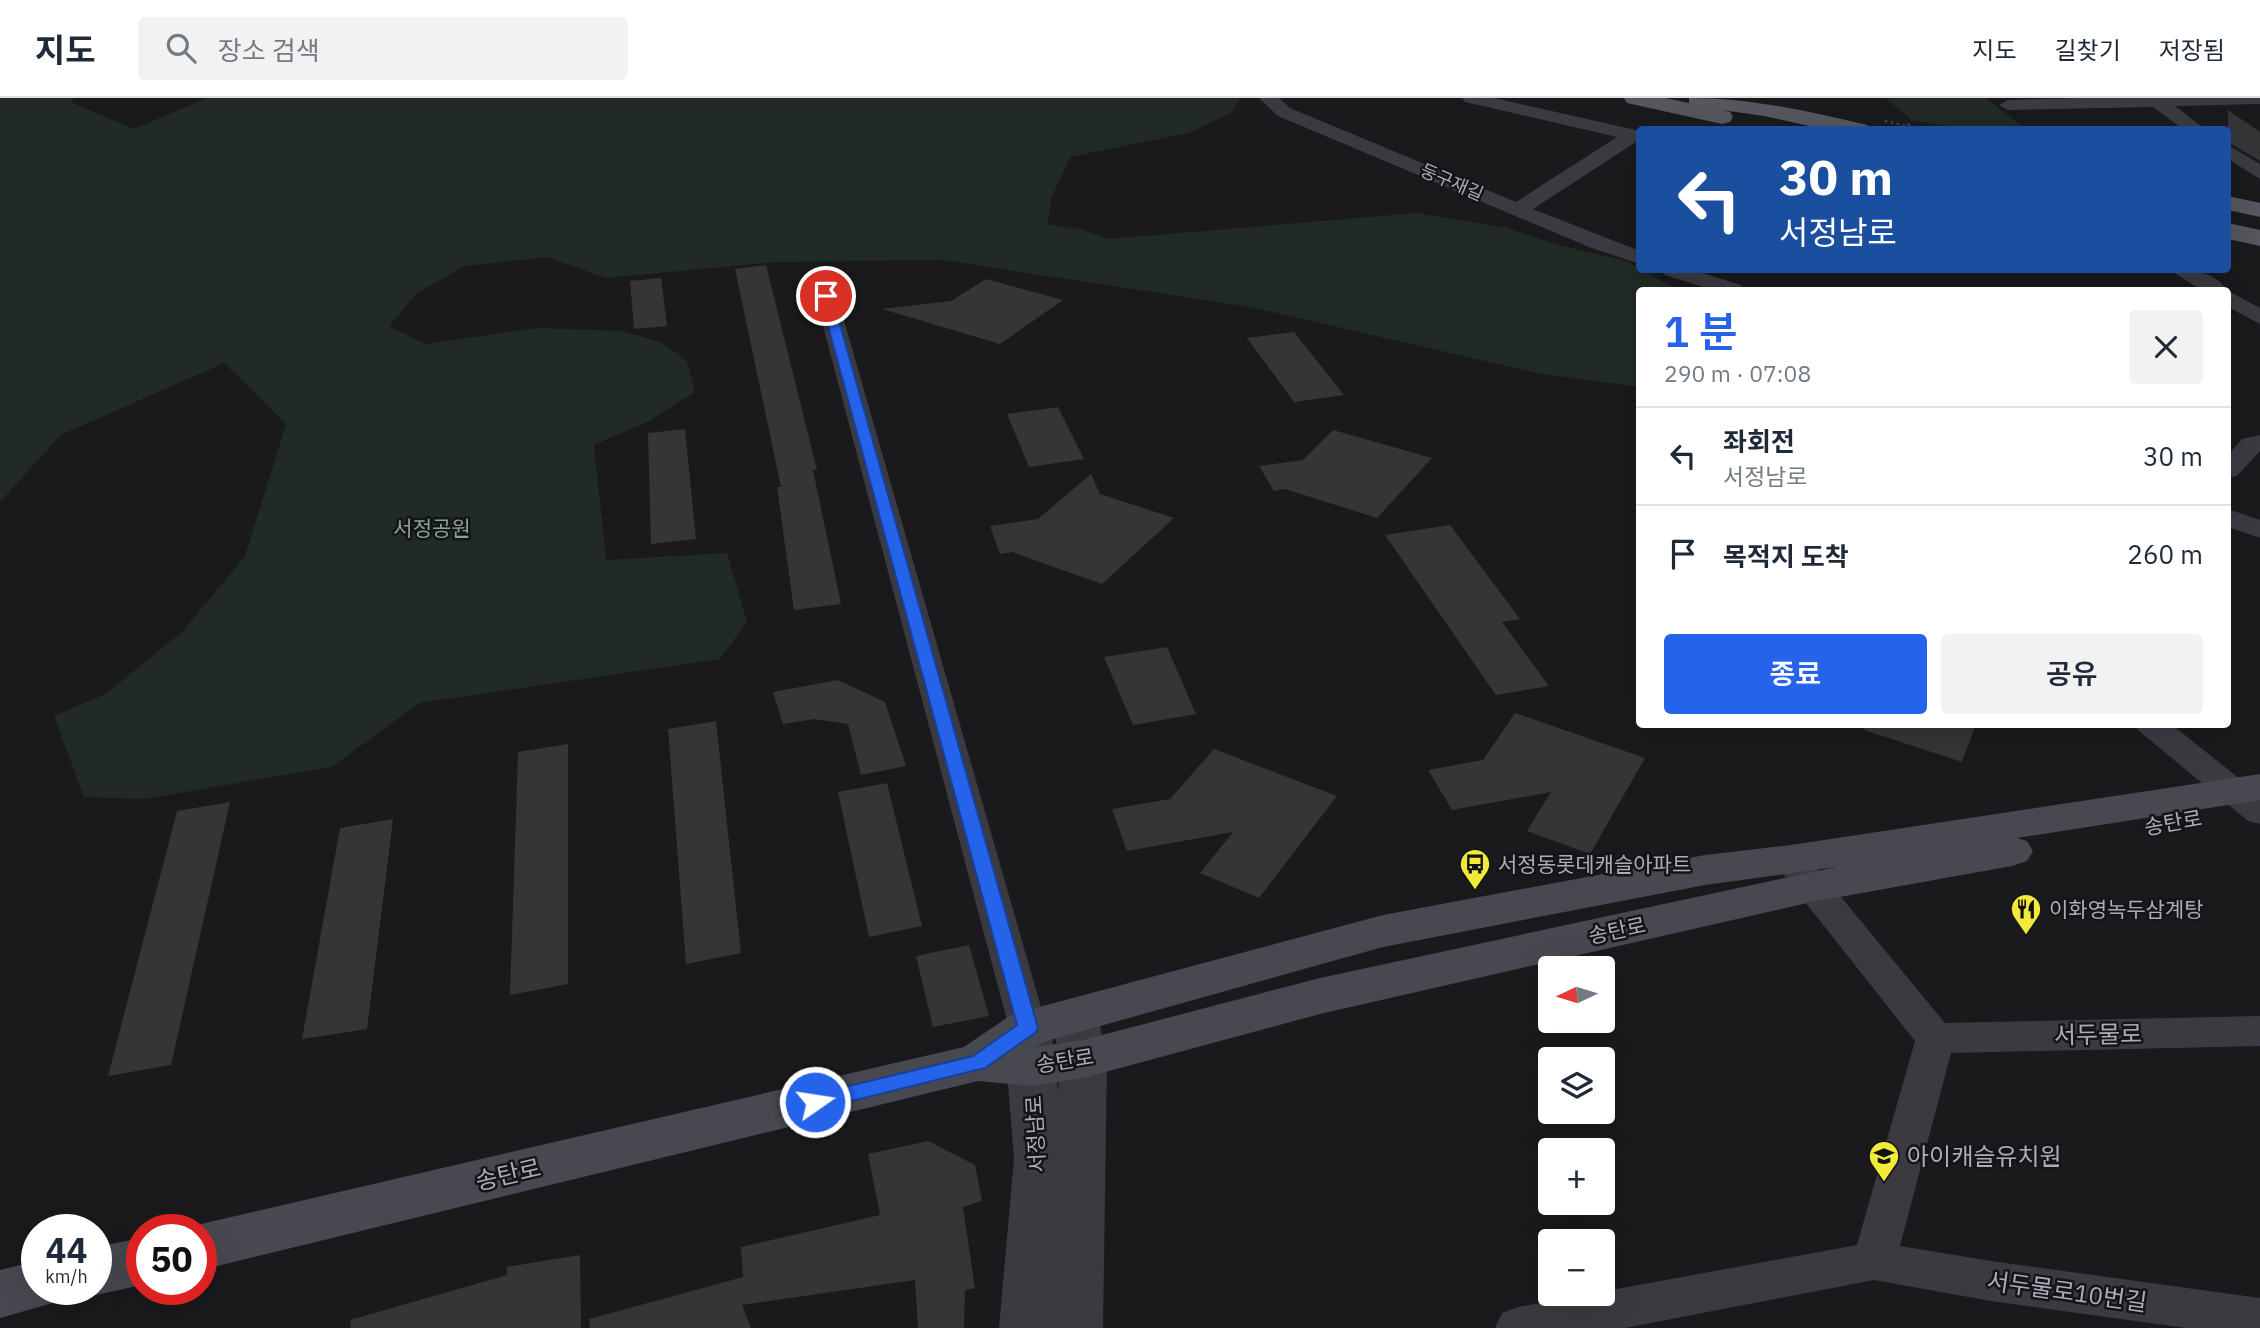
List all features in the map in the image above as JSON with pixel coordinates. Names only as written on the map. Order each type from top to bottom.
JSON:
[{"type":"main road","points":[[1635,98],[1764,109],[1841,126]]},
{"type":"main road","points":[[1691,103],[1746,126]]},
{"type":"main road","points":[[1691,103],[1767,126]]},
{"type":"main road","points":[[1691,103],[1809,126]]},
{"type":"main road","points":[[2231,204],[2260,210]]},
{"type":"main road","points":[[2231,212],[2260,218]]},
{"type":"main road","points":[[2231,223],[2260,228]]},
{"type":"main road","points":[[2231,232],[2260,238]]},
{"type":"main road","name":"송탄로","points":[[217,1243],[978,1062],[1029,1047],[1320,996],[1802,874],[2253,801]]},
{"type":"main road","points":[[0,1294],[21,1289]]},
{"type":"street","name":"둥구재길","points":[[1268,98],[1284,113],[1596,243],[1636,257]]},
{"type":"street","points":[[1471,98],[1636,137]]},
{"type":"street","points":[[2154,99],[2191,126]]},
{"type":"street","points":[[2004,101],[2260,99]]},
{"type":"street","points":[[2004,101],[2030,121]]},
{"type":"street","points":[[1518,210],[1636,137]]},
{"type":"street","points":[[2231,153],[2260,173]]},
{"type":"street","points":[[2231,177],[2260,182]]},
{"type":"street","points":[[1681,273],[1724,287]]},
{"type":"street","points":[[2186,273],[2211,287]]},
{"type":"street","name":"서정남로","points":[[826,296],[1029,1047],[1039,1159],[1027,1328]]},
{"type":"street","points":[[2231,300],[2260,317]]},
{"type":"street","points":[[2231,467],[2251,444],[2260,443]]},
{"type":"street","points":[[2231,518],[2260,530]]},
{"type":"street","points":[[2155,728],[2253,801]]},
{"type":"street","points":[[1802,874],[1935,1038],[1874,1261]]},
{"type":"street","name":"서두물로","points":[[1935,1038],[2260,1031]]},
{"type":"street","name":"서정남로","points":[[1075,1328],[1079,1038]]},
{"type":"street","name":"서두물로10번길","points":[[1518,1328],[1874,1261],[1991,1281],[2260,1318]]},
{"type":"path","points":[[1907,126],[1912,120]]},
{"type":"green space","name":"서정공원","points":[[0,98],[72,98],[73,103],[134,129],[207,98],[1238,98],[1240,100],[1231,113],[1189,133],[1070,157],[1052,197],[1047,224],[1079,229],[1109,239],[1416,213],[1507,228],[1554,244],[1627,261],[1636,266],[1636,273],[1648,273],[1673,287],[1636,287],[1636,386],[1541,374],[1250,307],[943,260],[778,262],[606,278],[547,257],[465,266],[417,293],[389,326],[425,344],[537,328],[620,331],[661,342],[687,361],[695,392],[647,422],[594,445],[606,560],[727,553],[747,622],[720,659],[419,703],[332,767],[144,799],[84,797],[54,716],[107,693],[183,631],[245,556],[286,424],[224,363],[61,435],[0,502]]},
{"type":"green space","points":[[1885,98],[1986,98],[2021,126],[1946,126],[1912,120]]},
{"type":"building","points":[[2228,110],[2260,132],[2260,161],[2231,144],[2231,126],[2228,126]]},
{"type":"building","points":[[766,265],[817,470],[813,470],[841,604],[794,610],[777,487],[781,487],[735,269]]},
{"type":"building","points":[[661,278],[667,326],[634,329],[630,281]]},
{"type":"building","points":[[986,279],[1063,300],[1000,344],[882,309],[951,301]]},
{"type":"building","points":[[1294,332],[1344,395],[1294,402],[1247,338]]},
{"type":"building","points":[[1058,407],[1084,459],[1029,467],[1007,414]]},
{"type":"building","points":[[685,429],[696,539],[651,544],[648,433]]},
{"type":"building","points":[[1333,430],[1432,458],[1377,518],[1285,489],[1274,491],[1259,466],[1303,460]]},
{"type":"building","points":[[1091,474],[1100,494],[1174,518],[1102,584],[1012,552],[1000,554],[990,526],[1038,519]]},
{"type":"building","points":[[1450,525],[1520,619],[1502,622],[1549,686],[1496,695],[1385,535]]},
{"type":"building","points":[[1167,647],[1196,714],[1133,725],[1104,657]]},
{"type":"building","points":[[838,680],[885,702],[906,766],[861,775],[848,724],[814,719],[783,724],[773,692]]},
{"type":"building","points":[[1515,713],[1645,758],[1590,854],[1527,831],[1551,792],[1452,810],[1428,770],[1483,760]]},
{"type":"building","points":[[716,721],[741,953],[686,964],[668,729]]},
{"type":"building","points":[[1864,728],[1975,728],[1962,762]]},
{"type":"building","points":[[568,744],[568,984],[510,995],[518,752]]},
{"type":"building","points":[[1214,749],[1337,796],[1259,898],[1200,873],[1233,832],[1127,851],[1112,809],[1170,799]]},
{"type":"building","points":[[887,783],[922,926],[869,937],[838,792]]},
{"type":"building","points":[[230,802],[171,1065],[108,1076],[177,811]]},
{"type":"building","points":[[393,819],[367,1029],[302,1039],[340,828]]},
{"type":"building","points":[[969,945],[989,1016],[933,1027],[916,956]]},
{"type":"building","points":[[928,1141],[975,1165],[982,1201],[963,1207],[975,1288],[965,1290],[964,1328],[918,1328],[915,1280],[742,1305],[751,1328],[590,1328],[589,1319],[743,1277],[741,1247],[880,1215],[868,1154]]},
{"type":"building","points":[[580,1255],[581,1328],[351,1328],[350,1320],[507,1275],[507,1267]]},
{"type":"place","name":"서정동롯데캐슬아파트","points":[[1475,891]]},
{"type":"place","name":"이화영녹두삼계탕","points":[[2026,936]]},
{"type":"place","name":"아이캐슬유치원","points":[[1884,1183]]},
{"type":"route","points":[[815,1102],[978,1062],[1028,1028],[826,296]]}]
